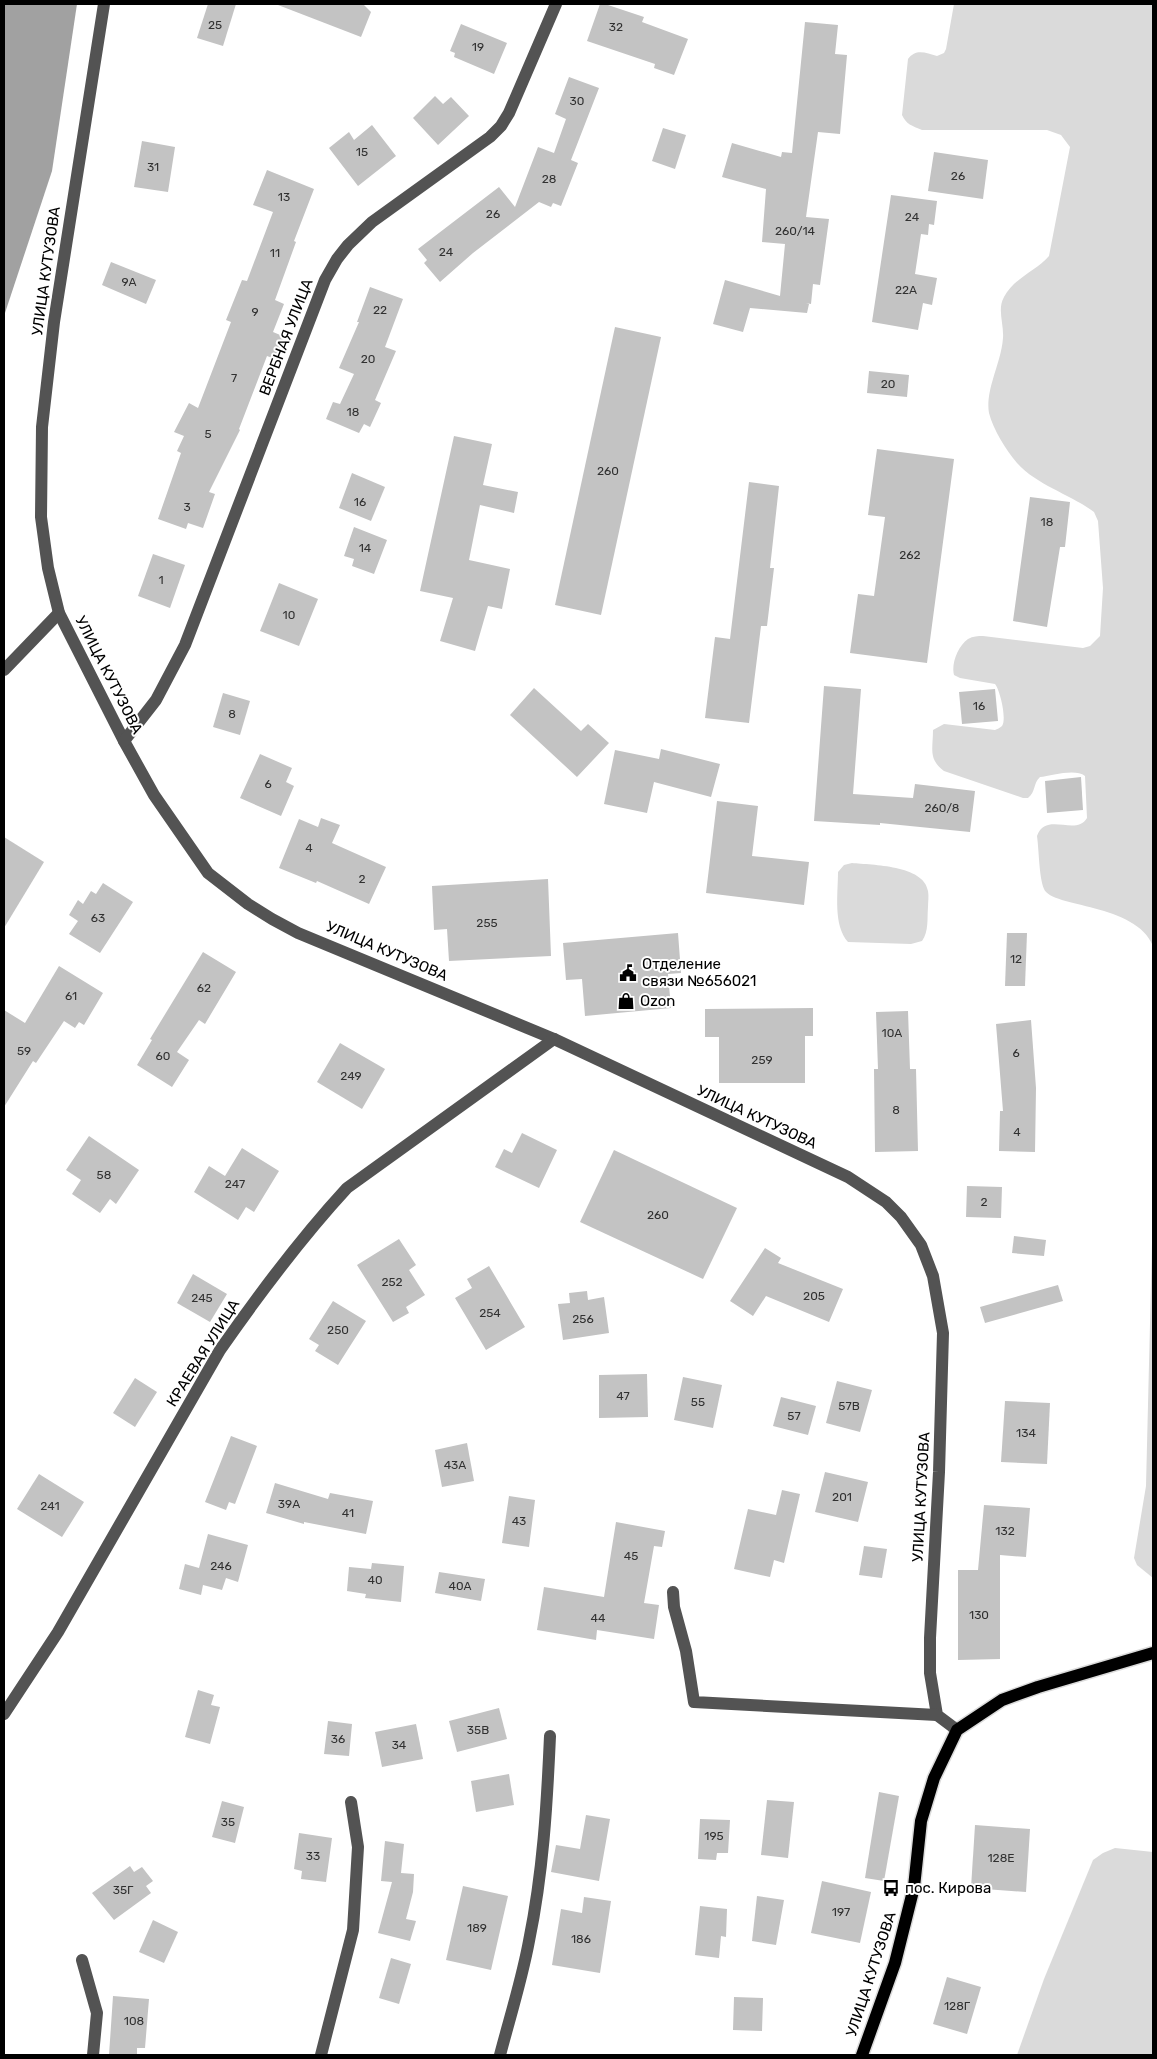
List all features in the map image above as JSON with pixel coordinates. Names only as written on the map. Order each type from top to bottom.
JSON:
[{"type":"main road","points":[[957,1730],[1002,1700],[1038,1686],[1153,1652]]},
{"type":"main road","name":"УЛИЦА КУТУЗОВА","points":[[862,2055],[895,1963],[914,1886],[921,1821],[934,1778],[957,1730]]},
{"type":"street","name":"УЛИЦА КУТУЗОВА","points":[[104,4],[54,322],[42,427],[41,517],[48,568],[59,613],[124,741],[154,795],[208,873],[248,904],[298,932],[554,1039],[848,1177],[886,1202],[906,1223],[921,1245],[933,1276],[944,1333],[930,1638],[930,1673],[937,1715]]},
{"type":"street","name":"ВЕРБНАЯ УЛИЦА","points":[[124,741],[156,700],[185,645],[324,280],[348,245],[372,222],[490,137],[501,126],[510,113],[556,4]]},
{"type":"street","points":[[4,670],[59,613]]},
{"type":"street","name":"КРАЕВАЯ УЛИЦА","points":[[4,1714],[58,1632],[220,1350],[242,1318],[329,1208],[347,1188],[554,1039]]},
{"type":"street","points":[[673,1592],[674,1608],[686,1651],[694,1702],[937,1715],[957,1730]]},
{"type":"street","points":[[500,2055],[529,1942],[537,1896],[546,1831],[550,1736]]},
{"type":"street","points":[[322,2055],[353,1930],[358,1847],[351,1802]]},
{"type":"street","points":[[82,1960],[97,2013],[93,2055]]},
{"type":"shaded area","points":[[4,4],[77,4],[52,171],[4,316]]},
{"type":"shaded area","points":[[954,4],[1153,4],[1153,946],[1144,932],[1130,922],[1113,914],[1050,895],[1042,884],[1037,836],[1041,829],[1047,825],[1076,825],[1082,823],[1087,818],[1085,776],[1075,773],[1063,773],[1040,777],[1031,796],[1023,798],[944,771],[933,758],[933,730],[944,724],[995,730],[1002,726],[1004,717],[1002,705],[995,684],[960,678],[954,675],[954,661],[964,642],[972,637],[983,636],[1083,648],[1090,646],[1100,636],[1103,588],[1098,521],[1094,512],[1025,471],[1004,446],[988,409],[990,391],[1002,343],[1002,302],[1013,285],[1049,256],[1070,147],[1061,135],[1047,130],[922,130],[905,121],[902,115],[908,59],[918,52],[937,56],[944,53]]},
{"type":"shaded area","points":[[852,863],[896,868],[917,876],[924,882],[928,891],[928,920],[926,933],[922,941],[911,944],[848,942],[843,935],[838,918],[838,872],[844,865]]},
{"type":"shaded area","points":[[1153,1201],[1153,1578],[1137,1565],[1134,1558],[1146,1486]]},
{"type":"shaded area","points":[[1115,1848],[1153,1852],[1153,2055],[1017,2055],[1044,1979],[1093,1860]]},
{"type":"building","points":[[208,4],[236,4],[223,46],[197,38]]},
{"type":"building","points":[[278,4],[363,4],[371,12],[361,37]]},
{"type":"building","points":[[600,4],[644,17],[642,22],[688,39],[674,75],[654,68],[655,64],[587,41]]},
{"type":"building","points":[[805,22],[838,25],[835,54],[847,55],[840,134],[818,132],[806,217],[829,219],[820,285],[813,284],[811,304],[806,303],[809,304],[807,313],[750,308],[743,332],[713,324],[725,280],[780,296],[785,244],[762,242],[766,189],[722,177],[732,143],[781,157],[782,152],[792,153]]},
{"type":"building","points":[[461,24],[507,43],[494,74],[454,57],[455,53],[450,51]]},
{"type":"building","points":[[569,77],[599,88],[571,160],[578,163],[561,206],[553,203],[551,207],[539,202],[473,253],[440,282],[424,263],[427,260],[418,249],[499,187],[515,207],[538,147],[554,153],[566,119],[555,114]]},
{"type":"building","points":[[435,96],[443,104],[451,97],[469,116],[438,145],[413,118]]},
{"type":"building","points":[[372,125],[396,156],[358,186],[329,148],[349,132],[354,140]]},
{"type":"building","points":[[663,128],[686,135],[675,169],[652,161]]},
{"type":"building","points":[[142,141],[175,147],[168,192],[134,187]]},
{"type":"building","points":[[934,152],[988,160],[983,199],[928,191]]},
{"type":"building","points":[[267,170],[314,189],[294,241],[296,242],[275,300],[284,304],[273,332],[285,337],[275,359],[267,356],[240,430],[209,492],[215,494],[203,528],[188,523],[186,529],[158,519],[181,453],[177,451],[184,436],[174,432],[189,403],[198,408],[231,322],[226,320],[242,280],[247,281],[273,212],[253,205]]},
{"type":"building","points":[[891,195],[937,201],[934,225],[929,224],[928,235],[921,234],[915,274],[937,278],[932,305],[923,303],[918,330],[872,322]]},
{"type":"building","points":[[111,262],[156,280],[146,304],[102,285]]},
{"type":"building","points":[[370,287],[403,299],[385,347],[396,351],[375,400],[381,403],[370,427],[364,424],[359,433],[326,419],[333,402],[340,404],[354,374],[339,368],[359,322],[357,322]]},
{"type":"building","points":[[615,327],[661,337],[601,615],[555,605]]},
{"type":"building","points":[[869,371],[909,375],[907,397],[867,393]]},
{"type":"building","points":[[454,436],[492,444],[483,485],[518,492],[514,513],[480,505],[469,560],[510,569],[502,609],[488,606],[475,651],[440,641],[453,598],[420,591]]},
{"type":"building","points":[[877,449],[954,459],[927,663],[850,653],[858,594],[874,596],[885,517],[868,515]]},
{"type":"building","points":[[352,473],[385,487],[371,521],[339,508]]},
{"type":"building","points":[[749,482],[779,486],[770,568],[774,568],[767,626],[761,626],[749,723],[705,718],[715,637],[730,639]]},
{"type":"building","points":[[1030,497],[1070,502],[1065,547],[1060,547],[1047,627],[1013,621]]},
{"type":"building","points":[[354,527],[387,540],[374,574],[352,566],[354,559],[344,556]]},
{"type":"building","points":[[153,554],[185,565],[170,608],[138,596]]},
{"type":"building","points":[[279,583],[318,599],[299,646],[260,631]]},
{"type":"building","points":[[824,686],[861,689],[853,794],[913,798],[915,784],[975,791],[970,832],[880,823],[880,825],[814,821]]},
{"type":"building","points":[[534,688],[581,731],[588,724],[609,743],[577,777],[510,715]]},
{"type":"building","points":[[995,689],[998,721],[962,724],[959,692]]},
{"type":"building","points":[[223,693],[250,701],[240,735],[213,727]]},
{"type":"building","points":[[661,749],[720,764],[711,797],[654,782],[647,813],[604,804],[615,750],[659,759]]},
{"type":"building","points":[[260,754],[292,768],[286,782],[294,786],[281,816],[240,798]]},
{"type":"building","points":[[1081,777],[1083,810],[1047,813],[1045,781]]},
{"type":"building","points":[[717,801],[758,806],[752,856],[809,862],[804,905],[706,893]]},
{"type":"building","points":[[321,818],[340,825],[332,843],[386,867],[369,904],[317,881],[316,883],[279,868],[299,819],[318,827]]},
{"type":"building","points":[[4,837],[44,862],[4,928]]},
{"type":"building","points":[[548,879],[551,956],[449,961],[447,929],[434,930],[432,886]]},
{"type":"building","points":[[103,883],[133,902],[100,953],[69,934],[78,921],[69,915],[78,900],[83,904],[91,891],[96,894]]},
{"type":"building","points":[[678,933],[681,973],[668,974],[671,1008],[585,1016],[582,979],[566,980],[563,943]]},
{"type":"building","points":[[1007,933],[1027,933],[1025,986],[1005,986]]},
{"type":"building","points":[[203,952],[236,972],[205,1024],[199,1020],[177,1052],[189,1060],[172,1087],[137,1065],[152,1040],[150,1039]]},
{"type":"building","points":[[59,966],[103,993],[84,1025],[79,1022],[75,1028],[64,1021],[36,1063],[33,1061],[4,1107],[4,1010],[25,1023]]},
{"type":"building","points":[[813,1008],[813,1036],[805,1036],[805,1083],[719,1083],[719,1037],[705,1037],[705,1009]]},
{"type":"building","points":[[908,1011],[910,1069],[916,1069],[918,1151],[875,1152],[874,1069],[878,1069],[876,1012]]},
{"type":"building","points":[[1031,1020],[1036,1088],[1035,1152],[999,1151],[1000,1111],[1003,1111],[996,1024]]},
{"type":"building","points":[[340,1043],[385,1069],[362,1109],[317,1082]]},
{"type":"building","points":[[522,1133],[557,1150],[539,1188],[495,1167],[504,1149],[512,1153]]},
{"type":"building","points":[[89,1136],[139,1170],[116,1204],[110,1199],[100,1213],[72,1194],[81,1180],[66,1170]]},
{"type":"building","points":[[242,1148],[279,1171],[254,1212],[246,1207],[238,1220],[194,1192],[209,1166],[225,1176]]},
{"type":"building","points":[[614,1150],[737,1208],[703,1279],[580,1222]]},
{"type":"building","points":[[967,1186],[1002,1187],[1001,1218],[966,1217]]},
{"type":"building","points":[[1014,1236],[1046,1240],[1044,1256],[1012,1253]]},
{"type":"building","points":[[399,1239],[416,1265],[409,1270],[425,1295],[406,1307],[409,1313],[393,1322],[357,1265]]},
{"type":"building","points":[[765,1248],[781,1258],[778,1263],[843,1289],[829,1322],[766,1296],[753,1316],[730,1301]]},
{"type":"building","points":[[489,1266],[525,1327],[486,1350],[455,1298],[472,1288],[467,1279]]},
{"type":"building","points":[[193,1274],[227,1294],[210,1322],[177,1303]]},
{"type":"building","points":[[1058,1285],[1063,1301],[985,1323],[980,1307]]},
{"type":"building","points":[[587,1291],[588,1300],[604,1297],[609,1333],[563,1340],[558,1304],[570,1303],[569,1293]]},
{"type":"building","points":[[333,1301],[366,1321],[338,1365],[315,1351],[319,1345],[309,1339]]},
{"type":"building","points":[[647,1374],[648,1417],[599,1418],[599,1375]]},
{"type":"building","points":[[683,1377],[722,1385],[713,1428],[674,1420]]},
{"type":"building","points":[[135,1378],[157,1392],[135,1427],[113,1413]]},
{"type":"building","points":[[837,1381],[872,1390],[860,1432],[826,1423]]},
{"type":"building","points":[[781,1397],[816,1406],[808,1435],[773,1426]]},
{"type":"building","points":[[1005,1401],[1050,1403],[1047,1464],[1001,1462]]},
{"type":"building","points":[[231,1436],[257,1446],[235,1504],[229,1502],[226,1510],[205,1502]]},
{"type":"building","points":[[467,1443],[474,1481],[442,1487],[435,1450]]},
{"type":"building","points":[[825,1472],[868,1482],[858,1522],[815,1512]]},
{"type":"building","points":[[39,1474],[84,1502],[62,1537],[17,1509]]},
{"type":"building","points":[[275,1483],[328,1499],[330,1493],[373,1501],[366,1534],[304,1522],[304,1524],[266,1513]]},
{"type":"building","points":[[782,1490],[800,1494],[784,1563],[774,1560],[770,1577],[734,1569],[748,1509],[776,1515]]},
{"type":"building","points":[[509,1496],[535,1500],[529,1547],[502,1543]]},
{"type":"building","points":[[984,1505],[1030,1508],[1026,1557],[1000,1555],[1000,1659],[958,1660],[958,1570],[978,1570]]},
{"type":"building","points":[[616,1522],[665,1531],[662,1547],[654,1546],[644,1603],[659,1605],[654,1639],[597,1630],[596,1640],[537,1630],[544,1587],[604,1597]]},
{"type":"building","points":[[208,1534],[248,1545],[238,1582],[226,1578],[222,1590],[203,1585],[201,1595],[179,1589],[185,1564],[199,1568]]},
{"type":"building","points":[[864,1546],[887,1549],[882,1578],[859,1575]]},
{"type":"building","points":[[372,1563],[404,1566],[401,1602],[365,1598],[366,1594],[347,1591],[349,1567],[371,1569]]},
{"type":"building","points":[[439,1572],[485,1579],[481,1601],[435,1593]]},
{"type":"building","points":[[198,1690],[214,1695],[211,1705],[220,1707],[210,1744],[185,1737]]},
{"type":"building","points":[[499,1708],[507,1739],[457,1752],[449,1721]]},
{"type":"building","points":[[328,1721],[352,1724],[349,1756],[324,1754]]},
{"type":"building","points":[[416,1724],[423,1759],[382,1767],[375,1732]]},
{"type":"building","points":[[509,1774],[514,1805],[476,1812],[471,1781]]},
{"type":"building","points":[[879,1792],[899,1796],[884,1881],[865,1878]]},
{"type":"building","points":[[767,1800],[794,1802],[788,1858],[761,1855]]},
{"type":"building","points":[[222,1801],[244,1807],[235,1843],[212,1837]]},
{"type":"building","points":[[586,1815],[610,1819],[599,1881],[551,1872],[556,1845],[580,1849]]},
{"type":"building","points":[[700,1819],[730,1820],[728,1853],[717,1853],[716,1860],[698,1859]]},
{"type":"building","points":[[975,1825],[1030,1829],[1026,1892],[971,1888]]},
{"type":"building","points":[[299,1833],[332,1838],[326,1882],[301,1879],[302,1871],[294,1869]]},
{"type":"building","points":[[385,1841],[404,1844],[401,1873],[414,1874],[413,1892],[406,1919],[416,1921],[410,1941],[378,1933],[392,1882],[381,1881]]},
{"type":"building","points":[[130,1866],[134,1872],[142,1867],[153,1881],[146,1886],[151,1893],[114,1920],[92,1893]]},
{"type":"building","points":[[822,1881],[871,1892],[860,1943],[811,1933]]},
{"type":"building","points":[[463,1886],[508,1896],[491,1970],[446,1960]]},
{"type":"building","points":[[757,1896],[784,1900],[776,1945],[752,1941]]},
{"type":"building","points":[[584,1897],[611,1901],[600,1973],[552,1965],[561,1909],[582,1913]]},
{"type":"building","points":[[700,1906],[727,1909],[726,1937],[721,1936],[719,1958],[695,1955]]},
{"type":"building","points":[[153,1920],[178,1932],[164,1963],[139,1952]]},
{"type":"building","points":[[391,1958],[411,1964],[399,2004],[379,1998]]},
{"type":"building","points":[[947,1977],[981,1987],[967,2034],[933,2024]]},
{"type":"building","points":[[113,1996],[149,1999],[145,2048],[137,2048],[137,2055],[109,2055]]},
{"type":"building","points":[[734,1997],[763,1998],[762,2031],[733,2030]]},
{"type":"place","name":"Отделение связи №656021","points":[[628,973]]},
{"type":"place","name":"Ozon","points":[[626,1001]]},
{"type":"place","name":"пос. Кирова","points":[[891,1888]]}]
